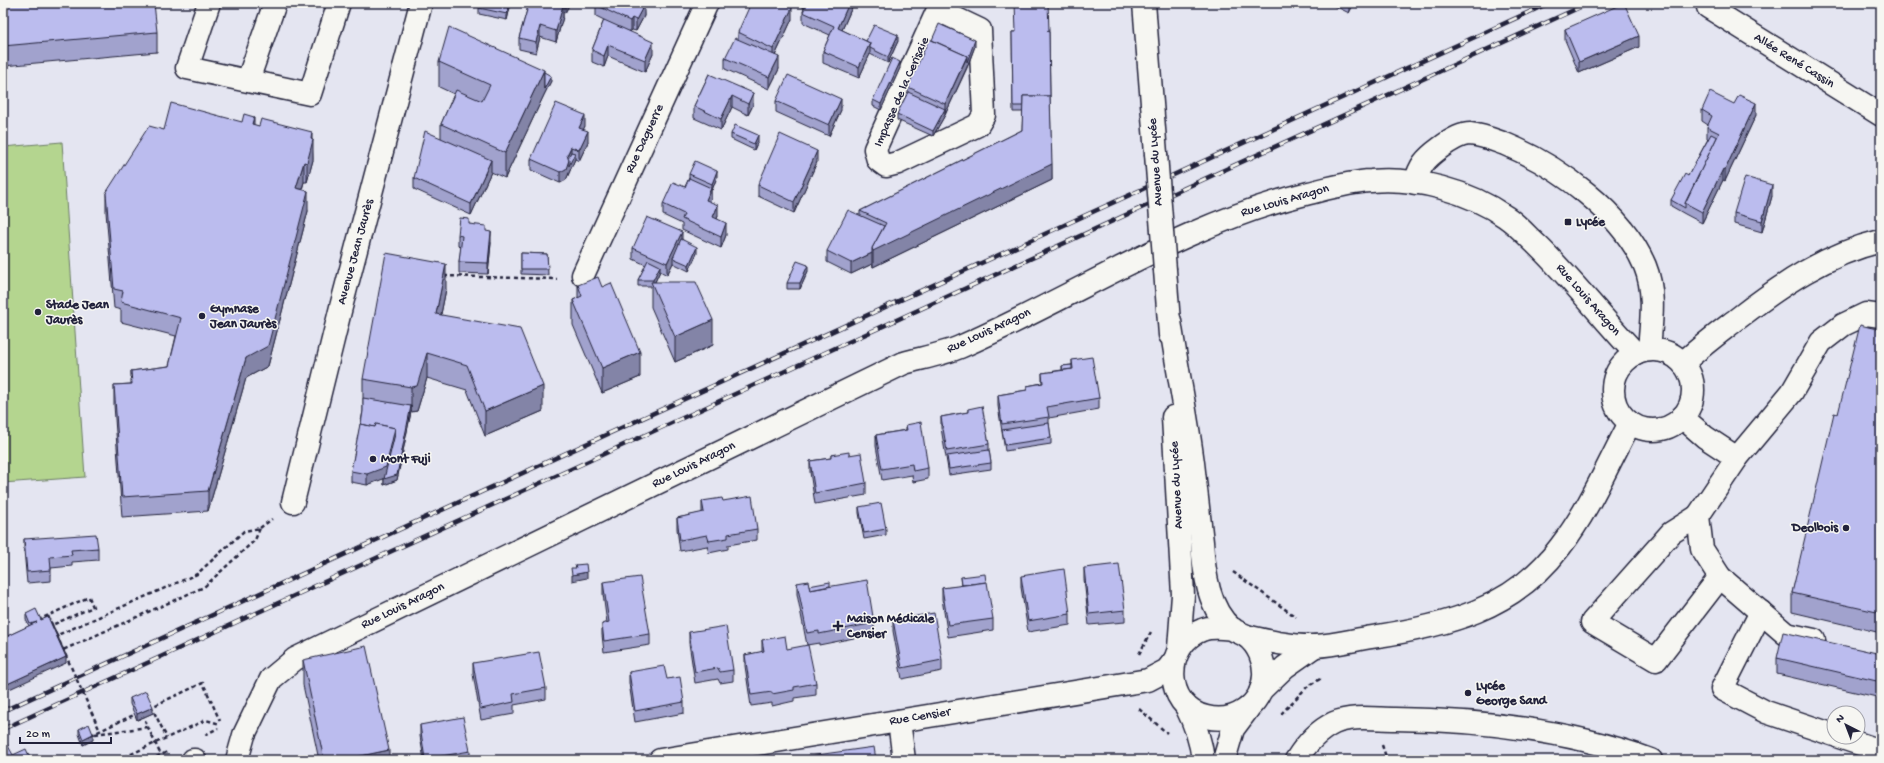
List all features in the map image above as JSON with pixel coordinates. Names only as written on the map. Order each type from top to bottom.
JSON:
[{"type":"street","points":[[209,3],[187,68],[310,94],[339,3]]},
{"type":"street","points":[[248,80],[275,3]]},
{"type":"street","name":"Avenue Jean Jaurès","points":[[293,502],[339,315],[421,3]]},
{"type":"street","name":"Rue Daguerre","points":[[583,276],[707,3]]},
{"type":"street","name":"Avenue du Lycée","points":[[1144,3],[1170,321],[1183,595],[1177,654]]},
{"type":"street","name":"Impasse de la Cerisaie","points":[[940,6],[980,30],[984,115],[978,125],[898,163],[886,166],[878,160],[875,148],[940,6]]},
{"type":"street","name":"Allée René Cassin","points":[[1708,7],[1881,115]]},
{"type":"street","points":[[1415,183],[1421,165],[1434,152],[1449,142],[1469,134],[1489,138],[1523,152],[1562,174],[1601,206],[1635,245],[1646,268],[1653,311],[1642,352]]},
{"type":"street","name":"Rue Louis Aragon","points":[[237,760],[244,735],[271,679],[295,659],[904,363],[958,348],[1136,259],[1223,220],[1262,205],[1330,188],[1371,181],[1415,183],[1441,188],[1477,199],[1507,217],[1558,265],[1642,352]]},
{"type":"street","points":[[1683,363],[1722,330],[1796,276],[1839,254],[1877,242]]},
{"type":"street","points":[[1720,577],[1656,660],[1592,622],[1671,533],[1698,516],[1737,458],[1792,392],[1821,342],[1843,325],[1866,314],[1881,316]]},
{"type":"street","name":"Avenue du Lycée","points":[[1170,321],[1193,462],[1203,558],[1209,589],[1216,607],[1239,632]]},
{"type":"street","points":[[1661,350],[1673,355],[1683,363],[1690,373],[1693,384],[1693,396],[1689,408],[1674,424],[1663,429],[1652,430],[1640,428],[1630,423],[1621,415],[1615,405],[1612,393],[1618,370],[1626,360],[1642,352],[1661,350]]},
{"type":"street","points":[[1682,417],[1705,437],[1737,458]]},
{"type":"street","points":[[1203,760],[1202,745],[1197,728],[1173,685],[1177,654],[1190,637],[1202,630],[1218,627],[1270,641],[1315,646],[1410,631],[1453,621],[1489,607],[1524,583],[1560,548],[1591,498],[1630,423]]},
{"type":"street","points":[[1698,516],[1702,549],[1720,577],[1786,634],[1837,646]]},
{"type":"street","points":[[1761,612],[1722,689],[1766,712],[1826,732]]},
{"type":"street","points":[[1239,632],[1256,646],[1263,660],[1264,675],[1261,690]]},
{"type":"street","points":[[1224,760],[1233,729],[1261,690],[1284,667],[1315,646]]},
{"type":"street","name":"Rue Censier","points":[[660,760],[1148,680],[1159,676],[1167,670],[1177,654]]},
{"type":"street","points":[[1186,706],[1198,715],[1216,719],[1236,716],[1248,708]]},
{"type":"street","points":[[1296,760],[1303,748],[1317,733],[1336,722],[1373,718],[1446,719],[1523,728],[1588,739],[1651,760]]},
{"type":"street","points":[[899,720],[904,760]]},
{"type":"street","points":[[1863,745],[1881,751]]},
{"type":"path","points":[[442,276],[564,280],[583,276]]},
{"type":"path","points":[[50,639],[197,574],[244,531],[260,528],[255,540],[204,587],[63,650]]},
{"type":"path","points":[[33,623],[89,597],[93,607],[52,625]]},
{"type":"path","points":[[48,616],[100,731]]},
{"type":"path","points":[[38,620],[48,617],[66,657]]},
{"type":"path","points":[[86,738],[203,683],[222,724],[214,731],[201,737]]},
{"type":"path","points":[[150,703],[167,738]]},
{"type":"path","points":[[141,711],[161,755]]},
{"type":"path","points":[[118,760],[206,720]]},
{"type":"path","points":[[91,735],[148,727]]},
{"type":"path","points":[[150,760],[174,749]]},
{"type":"green space","name":"Stade Jean Jaurès","points":[[62,142],[85,477],[3,483],[3,147]]},
{"type":"building","points":[[3,3],[154,3],[157,32],[3,46]]},
{"type":"building","points":[[480,3],[510,3],[507,14],[479,8]]},
{"type":"building","points":[[529,3],[554,3],[563,5],[556,31],[540,26],[536,42],[519,38]]},
{"type":"building","points":[[556,3],[567,3],[565,7]]},
{"type":"building","points":[[597,3],[639,3],[644,5],[636,20],[632,18],[630,21],[596,5]]},
{"type":"building","points":[[751,3],[782,3],[792,8],[773,49],[738,32]]},
{"type":"building","points":[[807,3],[849,3],[838,28],[870,43],[859,67],[823,51],[834,26],[803,12]]},
{"type":"building","points":[[1015,3],[1048,3],[1049,31],[1047,31],[1049,32],[1050,96],[1023,96],[1023,106],[1013,106],[1012,32],[1016,32]]},
{"type":"building","points":[[1624,3],[1639,36],[1579,62],[1565,29]]},
{"type":"building","points":[[604,20],[653,42],[645,60],[608,45],[604,56],[592,50]]},
{"type":"building","points":[[939,24],[975,40],[967,62],[967,56],[932,40]]},
{"type":"building","points":[[874,25],[898,35],[888,57],[870,48],[870,43],[866,41]]},
{"type":"building","points":[[449,27],[544,70],[505,153],[441,124],[456,90],[482,101],[490,85],[439,62]]},
{"type":"building","points":[[735,38],[779,57],[769,77],[725,58]]},
{"type":"building","points":[[929,39],[967,56],[945,104],[908,87]]},
{"type":"building","points":[[892,58],[900,62],[881,104],[873,100]]},
{"type":"building","points":[[544,72],[551,76],[544,89]]},
{"type":"building","points":[[709,74],[753,93],[748,104],[732,96],[721,119],[694,106]]},
{"type":"building","points":[[788,75],[841,99],[829,125],[776,101]]},
{"type":"building","points":[[908,92],[945,109],[933,131],[897,114]]},
{"type":"building","points":[[1710,92],[1734,104],[1739,95],[1756,103],[1725,170],[1723,169],[1702,212],[1685,203],[1719,133],[1707,127],[1712,116],[1702,110]]},
{"type":"building","points":[[1023,96],[1050,96],[1052,164],[873,251],[872,248],[886,223],[860,211],[1022,130]]},
{"type":"building","name":"Gymnase Jean Jaurès","points":[[171,103],[242,122],[244,114],[254,117],[252,124],[259,126],[261,119],[312,132],[311,139],[313,140],[307,163],[304,162],[296,188],[308,191],[268,346],[246,358],[208,491],[122,497],[114,385],[132,384],[131,371],[169,366],[181,318],[121,302],[123,291],[114,289],[106,193],[149,126],[164,130]]},
{"type":"building","points":[[556,103],[585,115],[579,128],[588,131],[579,150],[571,147],[567,155],[569,160],[566,169],[560,172],[531,159]]},
{"type":"building","points":[[735,125],[758,135],[754,144],[731,134]]},
{"type":"building","points":[[425,131],[491,160],[471,204],[414,178]]},
{"type":"building","points":[[780,134],[817,151],[794,202],[758,185]]},
{"type":"building","points":[[1711,134],[1717,137],[1685,203],[1685,208],[1671,200],[1685,174],[1688,176]]},
{"type":"building","points":[[571,152],[575,153],[569,166],[568,158]]},
{"type":"building","points":[[695,161],[717,171],[712,184],[689,174]]},
{"type":"building","points":[[1745,177],[1772,185],[1762,221],[1734,213]]},
{"type":"building","points":[[689,178],[711,188],[706,200],[718,205],[713,217],[726,223],[721,237],[682,219],[684,214],[663,204],[673,182],[685,187]]},
{"type":"building","points":[[848,210],[884,226],[872,248],[872,253],[851,263],[827,251]]},
{"type":"building","points":[[647,217],[682,232],[667,263],[633,248]]},
{"type":"building","points":[[460,218],[469,219],[469,224],[486,226],[486,231],[491,232],[488,263],[459,262],[462,236],[458,235]]},
{"type":"building","points":[[681,239],[697,247],[689,265],[673,258]]},
{"type":"building","points":[[386,253],[446,264],[436,314],[520,329],[543,386],[485,411],[467,365],[427,353],[417,386],[411,387],[363,379]]},
{"type":"building","points":[[521,253],[547,254],[548,269],[521,269]]},
{"type":"building","points":[[648,260],[660,266],[653,280],[638,280]]},
{"type":"building","points":[[797,261],[808,265],[800,283],[787,283]]},
{"type":"building","points":[[598,277],[602,287],[611,283],[640,352],[602,368],[573,300],[582,296],[578,285]]},
{"type":"building","points":[[651,282],[696,282],[713,320],[675,337]]},
{"type":"building","name":"Deolbois","points":[[1860,325],[1881,330],[1881,613],[1792,593],[1834,413],[1838,414]]},
{"type":"building","points":[[1092,357],[1099,398],[1047,407],[1049,417],[1002,424],[998,395],[1027,390],[1027,386],[1043,383],[1042,373],[1073,369],[1072,360]]},
{"type":"building","points":[[1072,365],[1072,369],[1063,370],[1062,366]]},
{"type":"building","points":[[363,398],[411,406],[397,475],[384,479],[395,434],[395,428],[376,424],[375,427],[361,424]]},
{"type":"building","points":[[982,406],[989,444],[947,451],[941,417],[968,412],[968,409]]},
{"type":"building","points":[[921,422],[928,468],[913,471],[912,464],[882,469],[876,435],[907,430],[906,425]]},
{"type":"building","points":[[1049,423],[1051,438],[1005,445],[1002,430]]},
{"type":"building","name":"Mont Fuji","points":[[360,424],[375,427],[376,424],[395,428],[386,467],[367,474],[351,471]]},
{"type":"building","points":[[989,450],[991,463],[949,469],[947,456]]},
{"type":"building","points":[[849,452],[849,455],[861,453],[866,483],[815,493],[810,461],[831,458],[831,455]]},
{"type":"building","points":[[752,496],[757,529],[728,534],[728,538],[709,541],[707,535],[680,540],[677,518],[704,512],[702,501],[722,498],[723,501]]},
{"type":"building","points":[[881,503],[886,529],[864,533],[859,507]]},
{"type":"building","points":[[96,534],[98,548],[71,550],[72,555],[50,557],[51,570],[27,572],[24,539]]},
{"type":"building","points":[[586,564],[587,572],[572,575],[571,568],[576,568],[575,565]]},
{"type":"building","points":[[1119,564],[1125,610],[1089,614],[1084,568]]},
{"type":"building","points":[[1064,569],[1070,614],[1028,621],[1021,576]]},
{"type":"building","points":[[985,574],[986,582],[962,585],[961,577]]},
{"type":"building","points":[[640,577],[650,634],[604,641],[602,624],[609,622],[603,582]]},
{"type":"building","name":"Maison Médicale Censier","points":[[867,580],[874,623],[819,634],[819,631],[807,633],[797,583],[808,581],[810,590]]},
{"type":"building","points":[[830,582],[830,586],[810,590],[809,586]]},
{"type":"building","points":[[987,582],[993,619],[948,625],[942,588]]},
{"type":"building","points":[[36,609],[41,620],[48,617],[66,657],[3,686],[3,664],[6,662],[3,655],[3,638],[37,622],[30,624],[26,614]]},
{"type":"building","points":[[934,613],[942,660],[902,668],[893,620]]},
{"type":"building","points":[[726,626],[733,670],[720,672],[718,668],[695,672],[689,632]]},
{"type":"building","points":[[1783,632],[1881,654],[1881,682],[1777,658]]},
{"type":"building","points":[[785,636],[787,649],[808,645],[816,683],[794,687],[794,690],[772,694],[772,692],[751,695],[745,655],[764,651],[762,640]]},
{"type":"building","points":[[366,646],[389,750],[342,760],[324,760],[303,660]]},
{"type":"building","points":[[539,652],[546,688],[513,694],[514,702],[481,709],[473,663]]},
{"type":"building","points":[[664,666],[667,679],[680,677],[684,702],[635,711],[629,672]]},
{"type":"building","points":[[146,691],[153,707],[137,714],[130,698]]},
{"type":"building","points":[[463,717],[470,751],[425,759],[420,725]]},
{"type":"building","points":[[89,724],[93,734],[83,739],[79,729]]},
{"type":"building","points":[[7,744],[13,755],[26,749],[31,760],[3,760],[3,746]]},
{"type":"building","points":[[874,747],[876,760],[781,760]]},
{"type":"railway","points":[[3,711],[1549,3]]},
{"type":"railway","points":[[3,729],[1589,3]]},
{"type":"place","name":"Lycée","points":[[1568,222]]},
{"type":"place","name":"Stade Jean Jaurès","points":[[38,312]]},
{"type":"place","name":"Gymnase Jean Jaurès","points":[[202,316]]},
{"type":"place","name":"Mont Fuji","points":[[373,459]]},
{"type":"place","name":"Deolbois","points":[[1846,528]]},
{"type":"place","name":"Maison Médicale Censier","points":[[838,626]]},
{"type":"place","name":"Lycée George Sand","points":[[1468,693]]}]
